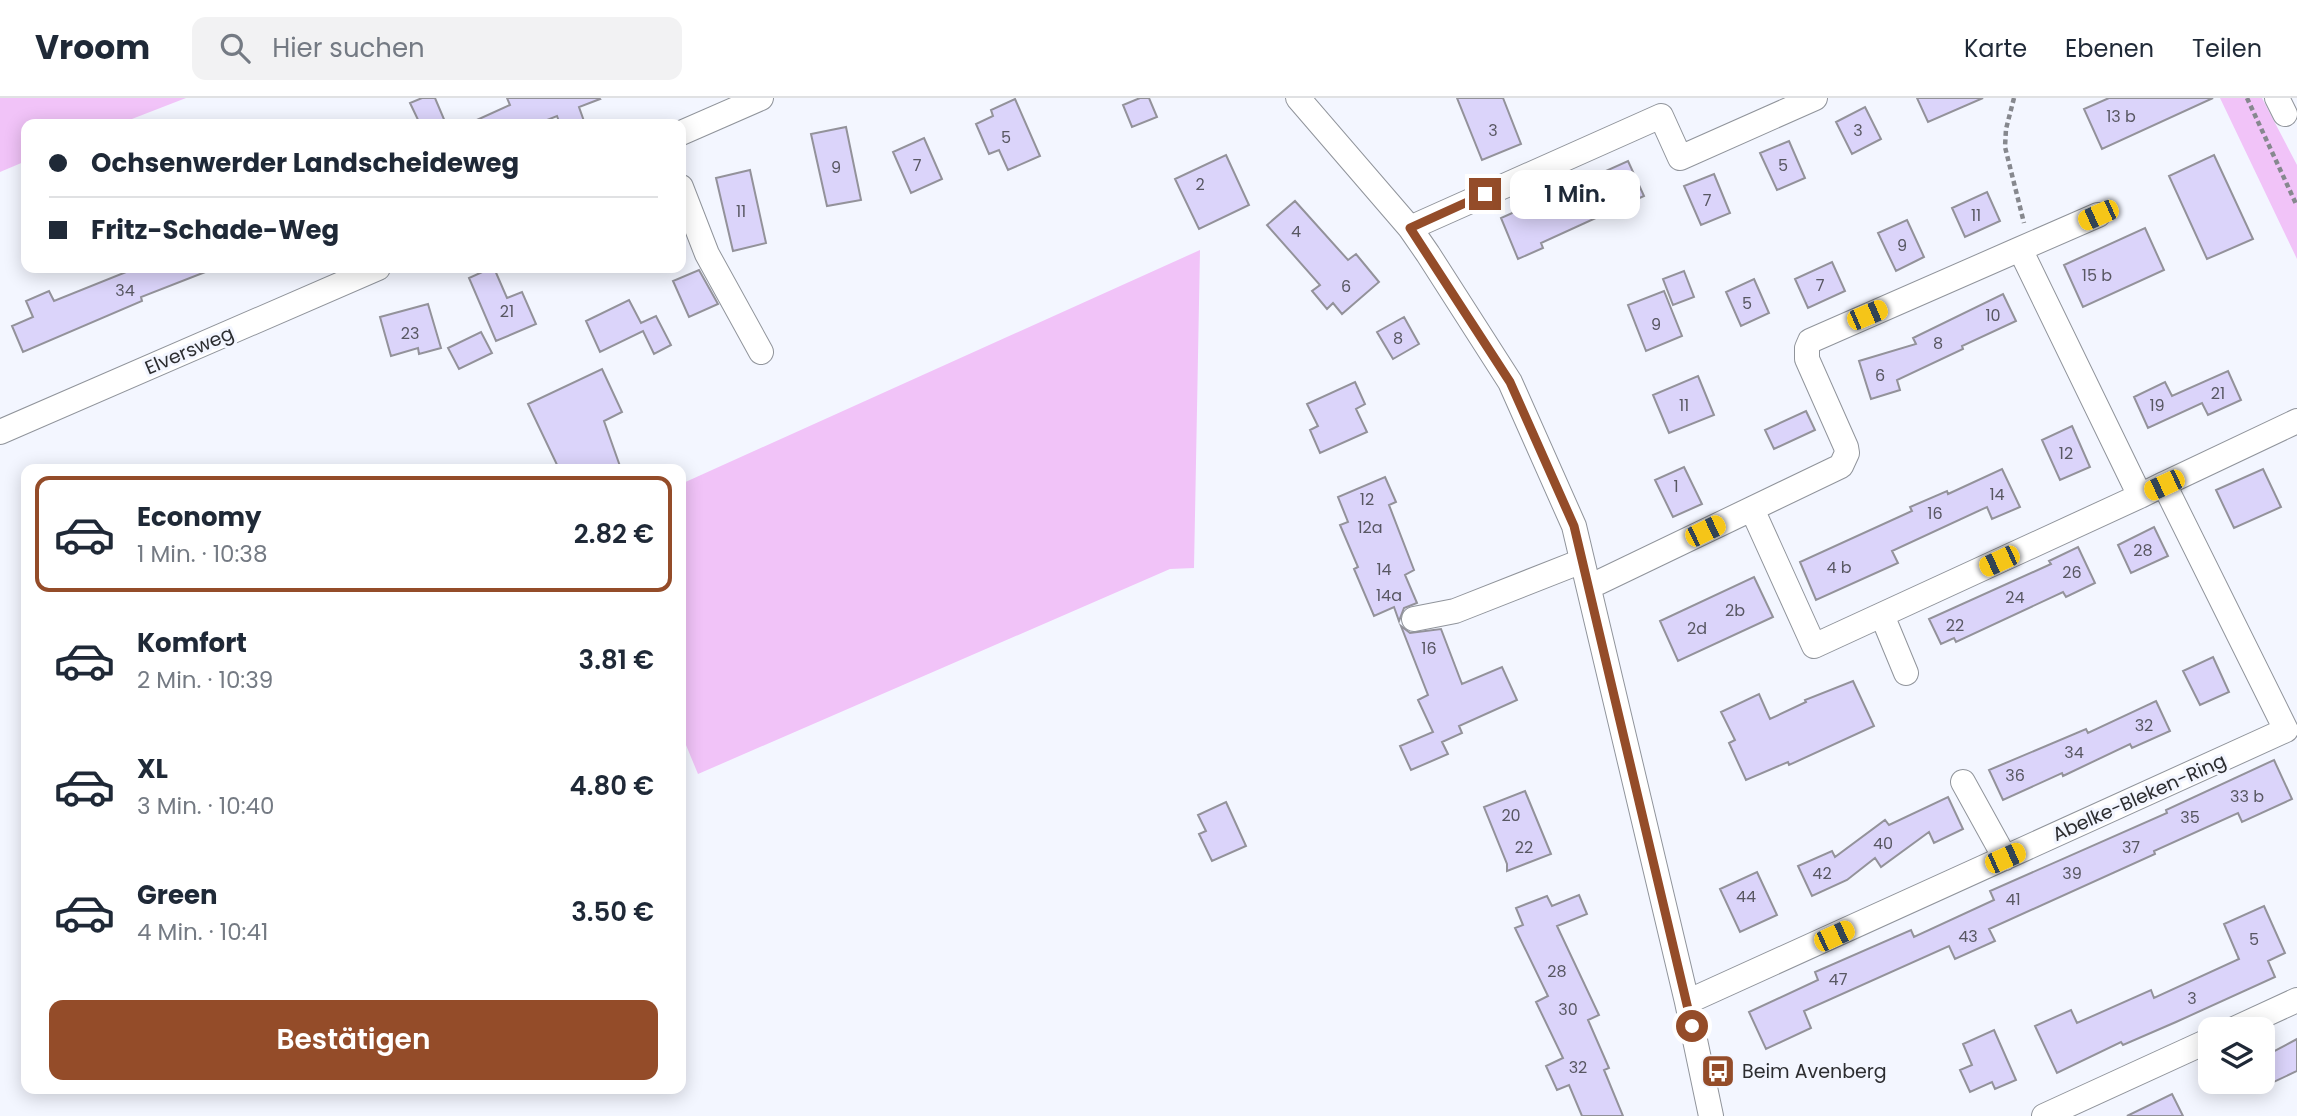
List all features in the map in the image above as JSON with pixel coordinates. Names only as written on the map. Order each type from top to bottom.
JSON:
[{"type":"street","points":[[686,131],[761,98]]},
{"type":"street","points":[[1298,98],[1410,228],[1510,382],[1574,526],[1687,1002],[1711,1116]]},
{"type":"street","points":[[1410,228],[1657,107],[1680,158],[1815,98]]},
{"type":"street","points":[[686,199],[708,254],[761,352]]},
{"type":"street","points":[[1589,587],[1841,466],[1846,458],[1846,447],[1807,359],[1807,348],[1811,341],[2098,215]]},
{"type":"street","points":[[2025,247],[2140,496]]},
{"type":"street","name":"Elversweg","points":[[0,432],[366,273]]},
{"type":"street","points":[[1752,509],[1814,646],[2297,421]]},
{"type":"street","name":"Abelke-Bleken-Ring","points":[[1687,1002],[2291,728],[2164,485]]},
{"type":"street","points":[[1414,619],[1455,611],[1582,561]]},
{"type":"street","points":[[1882,615],[1906,673]]},
{"type":"street","points":[[1963,782],[2005,858]]},
{"type":"street","points":[[2260,1017],[2297,1000]]},
{"type":"street","points":[[2044,1116],[2198,1045]]},
{"type":"path","points":[[2014,98],[2006,129],[2005,147],[2025,247]]},
{"type":"path","points":[[2247,98],[2297,206]]},
{"type":"shaded area","points":[[0,98],[186,98],[132,119],[21,119],[21,163],[0,172]]},
{"type":"shaded area","points":[[2220,98],[2262,98],[2297,165],[2297,259]]},
{"type":"shaded area","points":[[1200,250],[1194,568],[1170,569],[698,774],[686,745],[686,482]]},
{"type":"building","points":[[422,98],[435,98],[444,119],[418,119],[410,103]]},
{"type":"building","points":[[507,98],[600,99],[579,107],[583,119],[558,119],[557,116],[550,119],[479,119],[510,105]]},
{"type":"building","points":[[1140,98],[1149,98],[1157,117],[1132,127],[1123,105]]},
{"type":"building","points":[[1457,98],[1503,98],[1521,144],[1482,160]]},
{"type":"building","points":[[1917,98],[1983,98],[1928,122]]},
{"type":"building","points":[[2109,98],[2213,98],[2102,149],[2084,109]]},
{"type":"building","points":[[1015,99],[1040,156],[1008,170],[999,150],[989,154],[976,124],[993,116],[991,110]]},
{"type":"building","points":[[1865,107],[1881,139],[1852,154],[1836,122]]},
{"type":"building","points":[[846,127],[861,200],[827,206],[811,134]]},
{"type":"building","points":[[924,138],[942,179],[911,193],[893,152]]},
{"type":"building","points":[[1789,141],[1805,178],[1777,190],[1760,153]]},
{"type":"building","points":[[1226,155],[1249,205],[1199,229],[1175,179]]},
{"type":"building","points":[[2214,155],[2253,239],[2207,259],[2169,176]]},
{"type":"building","points":[[1628,161],[1644,196],[1541,243],[1543,248],[1518,259],[1501,218]]},
{"type":"building","points":[[750,170],[766,243],[733,251],[716,178]]},
{"type":"building","points":[[1714,174],[1730,213],[1701,225],[1684,186]]},
{"type":"building","points":[[1987,192],[2000,221],[1965,237],[1952,208]]},
{"type":"building","points":[[1295,201],[1348,260],[1356,254],[1379,282],[1342,314],[1333,303],[1327,309],[1312,291],[1320,285],[1267,225]]},
{"type":"building","points":[[1907,220],[1924,257],[1896,271],[1878,233]]},
{"type":"building","points":[[2145,228],[2164,270],[2083,307],[2064,265]]},
{"type":"building","points":[[1832,262],[1845,291],[1808,308],[1795,279]]},
{"type":"building","points":[[699,270],[718,304],[689,317],[673,281]]},
{"type":"building","points":[[1684,271],[1694,297],[1673,305],[1663,279]]},
{"type":"building","points":[[124,273],[203,273],[141,297],[142,301],[23,352],[12,326],[33,317],[26,301],[49,291],[54,301]]},
{"type":"building","points":[[480,273],[496,273],[507,298],[522,292],[536,324],[496,341],[469,278]]},
{"type":"building","points":[[1754,279],[1769,313],[1741,326],[1726,292]]},
{"type":"building","points":[[1664,291],[1682,336],[1646,351],[1628,305]]},
{"type":"building","points":[[2003,294],[2016,321],[1897,380],[1900,390],[1871,399],[1859,361],[1916,344],[1913,338]]},
{"type":"building","points":[[629,300],[641,323],[656,316],[671,345],[654,354],[643,331],[600,352],[586,321]]},
{"type":"building","points":[[428,304],[441,348],[419,354],[418,348],[391,356],[380,317]]},
{"type":"building","points":[[1404,317],[1419,344],[1393,359],[1377,332]]},
{"type":"building","points":[[481,332],[492,353],[459,369],[448,348]]},
{"type":"building","points":[[602,369],[622,412],[604,421],[619,464],[557,464],[528,404]]},
{"type":"building","points":[[2228,371],[2241,400],[2208,415],[2202,403],[2148,428],[2134,397],[2165,382],[2172,396]]},
{"type":"building","points":[[1698,376],[1714,415],[1669,433],[1653,395]]},
{"type":"building","points":[[1355,382],[1365,404],[1356,409],[1367,432],[1320,453],[1310,430],[1318,426],[1307,404]]},
{"type":"building","points":[[1806,411],[1815,430],[1774,449],[1765,430]]},
{"type":"building","points":[[2072,426],[2090,467],[2060,480],[2042,440]]},
{"type":"building","points":[[1684,467],[1702,504],[1673,517],[1655,480]]},
{"type":"building","points":[[2002,469],[2020,507],[1992,519],[1987,507],[1892,551],[1898,563],[1816,600],[1800,562],[1912,511],[1910,507],[1947,491],[1948,494]]},
{"type":"building","points":[[2263,469],[2281,507],[2234,528],[2216,490]]},
{"type":"building","points":[[1385,477],[1396,502],[1389,505],[1414,570],[1405,575],[1417,603],[1404,608],[1399,621],[1394,607],[1374,616],[1354,569],[1358,567],[1340,525],[1348,522],[1338,497]]},
{"type":"building","points":[[2154,527],[2168,556],[2131,573],[2118,545]]},
{"type":"building","points":[[2078,547],[2095,583],[2066,597],[2063,592],[1956,642],[1954,638],[1941,644],[1929,619],[2051,564],[2049,561]]},
{"type":"building","points":[[1754,577],[1773,617],[1678,661],[1660,621]]},
{"type":"building","points":[[1401,626],[1410,633],[1441,629],[1462,684],[1502,667],[1517,700],[1459,726],[1462,733],[1442,742],[1448,754],[1411,770],[1400,746],[1433,732],[1418,700],[1428,695]]},
{"type":"building","points":[[2213,657],[2229,692],[2200,705],[2183,671]]},
{"type":"building","points":[[1853,681],[1874,726],[1789,765],[1788,762],[1746,780],[1729,743],[1735,740],[1721,712],[1759,694],[1770,719],[1806,702],[1805,700]]},
{"type":"building","points":[[2156,701],[2170,731],[2132,748],[2130,744],[2063,776],[2062,773],[2003,800],[1989,770],[2086,729],[2088,733]]},
{"type":"building","points":[[2274,760],[2292,799],[2242,822],[2238,813],[2154,851],[2155,854],[1989,929],[1995,941],[1955,959],[1949,946],[1804,1011],[1811,1028],[1766,1049],[1749,1012],[1818,980],[1815,972],[1911,930],[1914,937],[1994,900],[1990,891],[2167,813],[2166,810]]},
{"type":"building","points":[[1525,791],[1551,854],[1507,871],[1507,864],[1484,807]]},
{"type":"building","points":[[1948,797],[1963,829],[1934,843],[1929,832],[1881,867],[1875,858],[1847,880],[1812,896],[1798,866],[1832,851],[1835,857],[1885,820],[1889,825]]},
{"type":"building","points":[[1226,802],[1246,846],[1212,861],[1199,834],[1206,831],[1198,815]]},
{"type":"building","points":[[1757,872],[1777,915],[1740,932],[1720,889]]},
{"type":"building","points":[[1579,895],[1587,914],[1557,926],[1599,1015],[1588,1020],[1609,1068],[1604,1070],[1623,1116],[1582,1116],[1569,1085],[1557,1090],[1546,1066],[1563,1058],[1536,1002],[1548,996],[1515,928],[1523,925],[1516,908],[1547,896],[1552,906]]},
{"type":"building","points":[[2264,906],[2285,953],[2268,961],[2275,977],[2123,1045],[2121,1042],[2057,1073],[2035,1026],[2071,1010],[2077,1023],[2151,990],[2154,998],[2239,959],[2224,924]]},
{"type":"building","points":[[1994,1030],[2016,1080],[1995,1089],[1992,1082],[1970,1092],[1960,1070],[1972,1065],[1963,1044]]},
{"type":"building","points":[[2297,1039],[2297,1071],[2275,1081],[2275,1051]]},
{"type":"building","points":[[2172,1094],[2183,1116],[2127,1116]]},
{"type":"place","name":"Beim Avenberg","points":[[1718,1071]]},
{"type":"route","points":[[1485,194],[1410,228],[1510,382],[1574,526],[1692,1026]]}]
